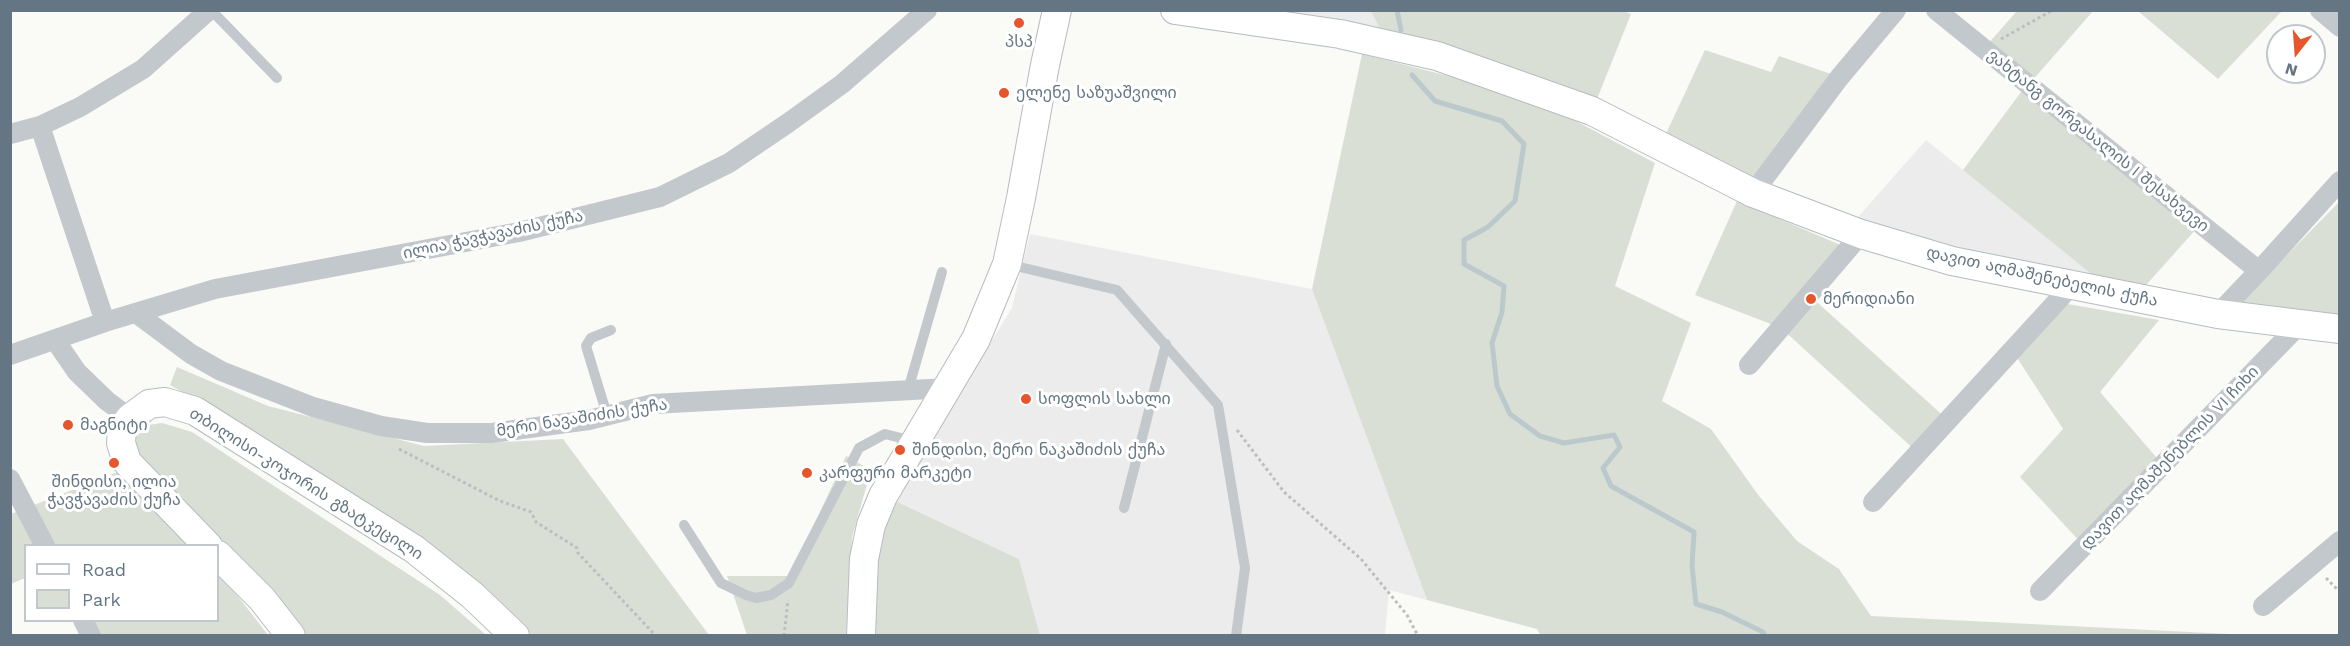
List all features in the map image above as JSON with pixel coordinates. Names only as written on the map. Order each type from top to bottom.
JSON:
[{"type":"main road","points":[[861,636],[864,559],[871,525],[883,496],[976,339],[1007,264],[1022,198],[1057,10]]},
{"type":"main road","name":"დავით აღმაშენებელის ქუჩა","points":[[1174,10],[1340,34],[1437,56],[1592,111],[1752,193],[1861,234],[1953,261],[2218,314],[2340,329]]},
{"type":"main road","name":"თბილისი-კოჯორის გზატკეცილი","points":[[130,418],[149,404],[165,402],[195,411],[414,549],[472,595],[515,636]]},
{"type":"main road","points":[[130,418],[122,429],[121,443],[127,462],[206,544]]},
{"type":"main road","points":[[219,556],[262,599],[291,636]]},
{"type":"street","points":[[10,134],[40,126],[80,107],[142,69],[210,10]]},
{"type":"street","name":"ილია ჭავჭავაძის ქუჩა","points":[[10,355],[105,322],[215,289],[519,232],[660,197],[729,163],[788,123],[842,84],[927,10]]},
{"type":"street","points":[[1752,193],[1839,78],[1896,10]]},
{"type":"street","name":"ვახტანგ გორგასალის I შესახვევი","points":[[1936,10],[2259,271]]},
{"type":"street","points":[[2320,10],[2340,27]]},
{"type":"street","points":[[40,126],[105,322]]},
{"type":"street","points":[[2218,314],[2340,181]]},
{"type":"street","points":[[1749,365],[1861,234]]},
{"type":"street","points":[[1874,502],[2072,285]]},
{"type":"street","name":"მერი ნავაშიძის ქუჩა","points":[[136,313],[191,354],[221,371],[313,407],[381,426],[427,433],[492,433],[589,420],[653,404],[949,388]]},
{"type":"street","name":"დავით აღმაშენებლის VI ჩიხი","points":[[2040,591],[2300,324]]},
{"type":"street","points":[[55,340],[76,372],[107,401],[130,418]]},
{"type":"street","points":[[10,479],[44,544]]},
{"type":"street","points":[[2263,606],[2340,541]]},
{"type":"street","points":[[84,622],[91,636]]},
{"type":"lane","points":[[210,10],[277,78]]},
{"type":"lane","points":[[1007,264],[1117,290],[1218,405],[1245,568],[1236,636]]},
{"type":"lane","points":[[908,390],[942,272]]},
{"type":"lane","points":[[607,415],[586,346],[591,338],[610,330]]},
{"type":"lane","points":[[1125,508],[1166,344]]},
{"type":"lane","points":[[684,525],[720,583],[756,598],[771,595],[789,583],[859,448],[885,434],[916,442]]},
{"type":"path","points":[[1984,49],[2053,10]]},
{"type":"path","points":[[1218,405],[1284,492],[1361,559],[1407,615],[1418,636]]},
{"type":"path","points":[[397,448],[500,501],[531,512],[536,522],[577,548],[579,553],[656,636]]},
{"type":"path","points":[[784,636],[789,583]]},
{"type":"shaded area","points":[[1244,11],[1371,11],[1382,33]]},
{"type":"shaded area","points":[[1926,140],[2106,286],[1852,224]]},
{"type":"shaded area","points":[[1030,234],[1312,289],[1427,600],[1389,590],[1385,635],[1040,635],[1019,559],[891,499],[925,450],[1012,308]]},
{"type":"green space","points":[[1621,10],[1631,14],[1597,99],[1382,33],[1371,11]]},
{"type":"green space","points":[[2017,11],[2093,11],[2031,82],[1986,46]]},
{"type":"green space","points":[[2138,11],[2282,11],[2270,24],[2266,24],[2266,28],[2218,79]]},
{"type":"green space","points":[[1705,50],[1771,72],[1779,56],[1834,75],[1751,186],[1665,136]]},
{"type":"green space","points":[[1362,54],[1496,88],[1557,111],[1655,163],[1615,286],[1691,323],[1662,401],[1711,429],[1759,496],[1797,541],[1839,569],[1871,616],[2250,635],[1541,636],[1537,629],[1427,600],[1312,289]]},
{"type":"green space","points":[[2024,88],[2198,227],[2139,293],[2106,286],[1963,170]]},
{"type":"green space","points":[[1737,201],[1843,246],[1776,326],[1695,295]]},
{"type":"green space","points":[[2339,202],[2339,318],[2236,307]]},
{"type":"green space","points":[[1809,295],[1948,420],[1918,453],[1781,328]]},
{"type":"green space","points":[[2062,303],[2159,320],[2100,392],[2163,465],[2084,546],[2020,477],[2063,429],[2016,356]]},
{"type":"green space","points":[[177,367],[268,406],[424,446],[563,439],[709,635],[532,635],[459,567],[280,448],[170,385]]},
{"type":"green space","points":[[162,423],[192,432],[440,595],[486,635],[297,635],[219,551],[219,544],[212,544],[147,474],[133,445],[137,434],[148,425]]},
{"type":"green space","points":[[846,456],[871,470],[852,537],[846,635],[747,635],[727,576],[790,576]]},
{"type":"green space","points":[[123,470],[188,544],[24,544],[24,578],[11,584],[11,514]]},
{"type":"green space","points":[[891,499],[1019,559],[1040,635],[869,636],[871,572]]},
{"type":"green space","points":[[219,576],[268,635],[91,635],[84,622],[219,622]]},
{"type":"waterway","points":[[1397,10],[1401,30]]},
{"type":"waterway","points":[[1412,75],[1435,101],[1502,121],[1524,144],[1515,201],[1488,227],[1464,240],[1464,264],[1504,286],[1502,312],[1492,343],[1497,386],[1510,414],[1540,436],[1564,443],[1614,435],[1620,447],[1603,468],[1611,486],[1694,532],[1692,566],[1696,604],[1722,612],[1763,632],[1765,636]]},
{"type":"place","name":"პსპ","points":[[1019,23]]},
{"type":"place","name":"ელენე საზუაშვილი","points":[[1004,93]]},
{"type":"place","name":"მერიდიანი","points":[[1811,299]]},
{"type":"place","name":"სოფლის სახლი","points":[[1026,399]]},
{"type":"place","name":"მაგნიტი","points":[[68,425]]},
{"type":"place","name":"შინდისი, მერი ნაკაშიძის ქუჩა","points":[[900,450]]},
{"type":"place","name":"შინდისი, ილია ჭავჭავაძის ქუჩა","points":[[114,463]]},
{"type":"place","name":"კარფური მარკეტი","points":[[807,473]]}]
